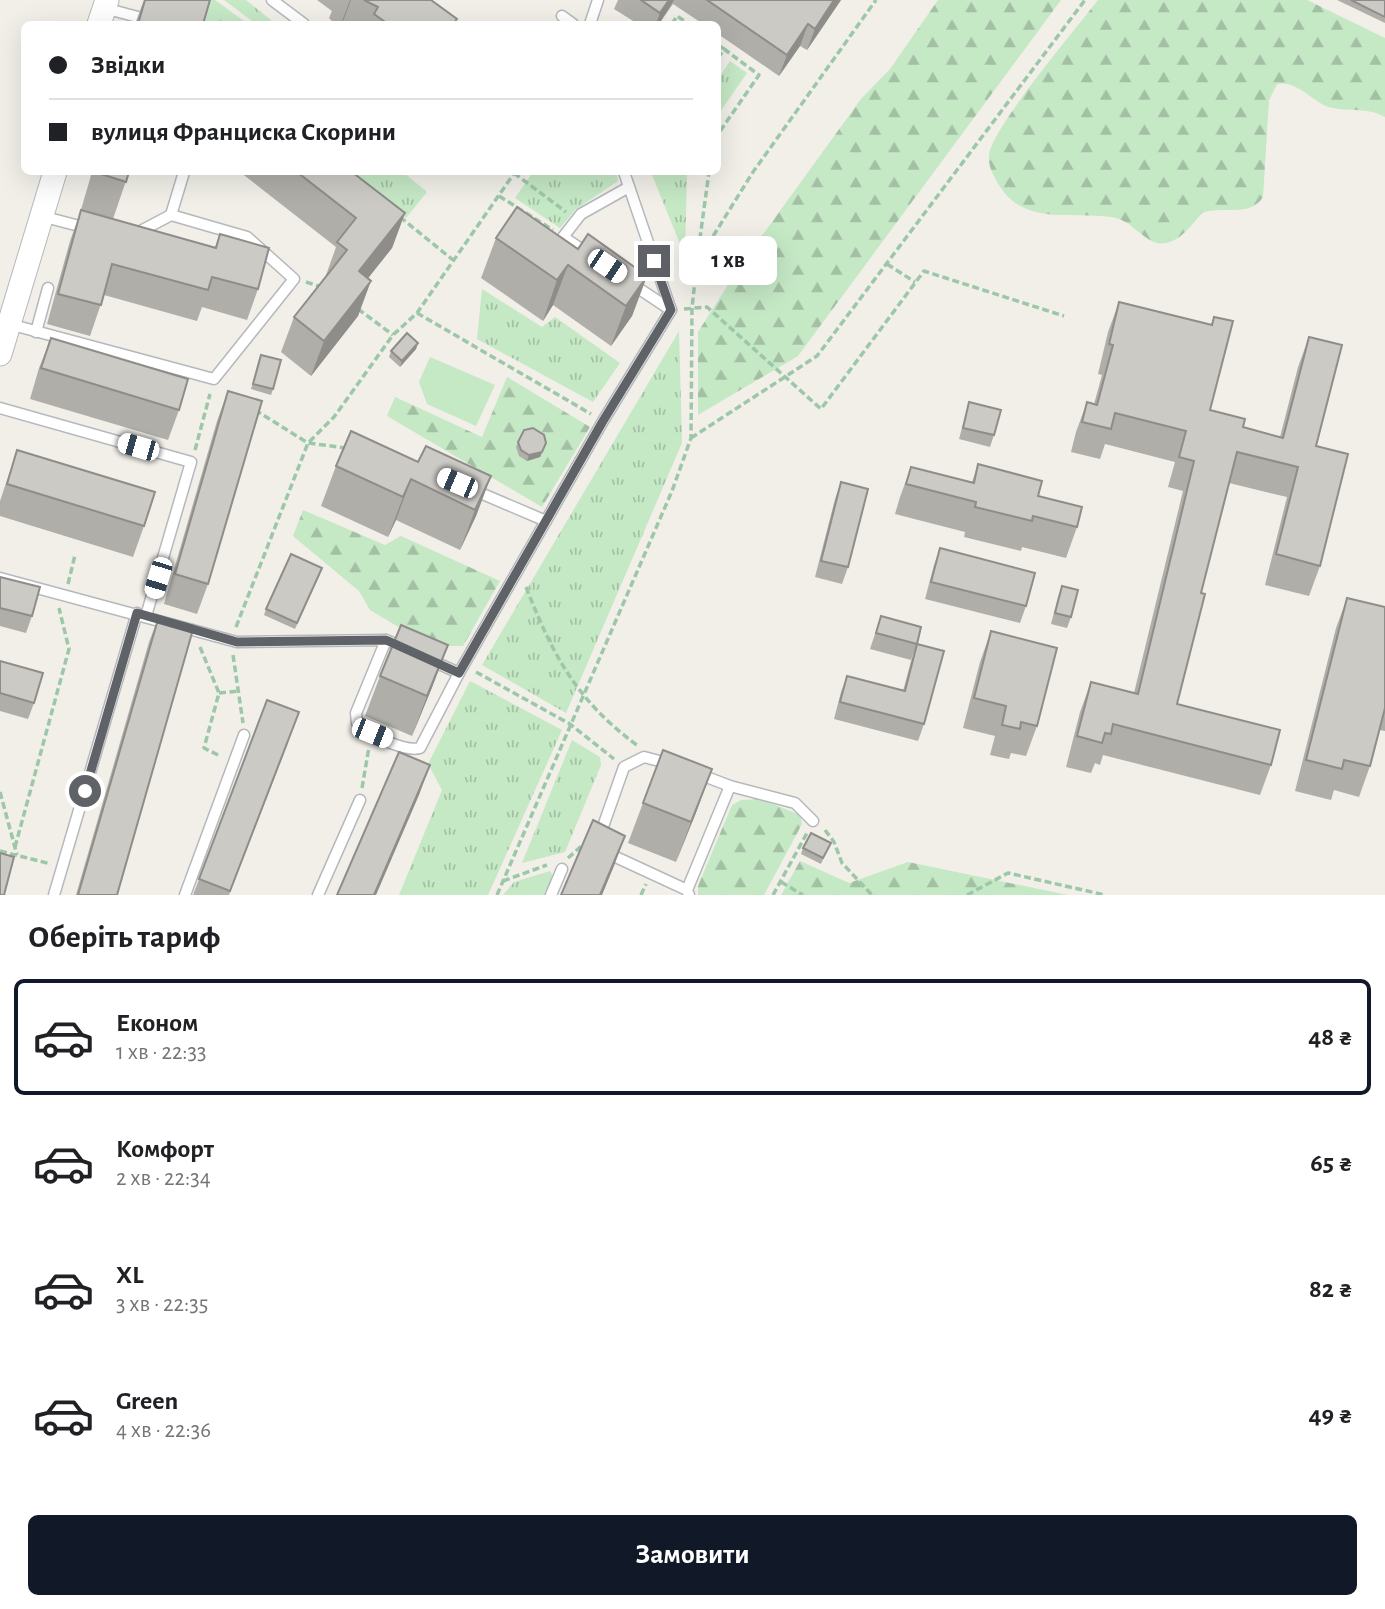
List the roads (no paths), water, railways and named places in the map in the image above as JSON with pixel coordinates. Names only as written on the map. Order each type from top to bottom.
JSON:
[{"type":"street","points":[[0,354],[54,175]]},
{"type":"lane","points":[[272,0],[300,21]]},
{"type":"lane","points":[[591,21],[598,0]]},
{"type":"lane","points":[[103,11],[150,21]]},
{"type":"lane","points":[[562,16],[569,21]]},
{"type":"lane","points":[[171,215],[183,175]]},
{"type":"lane","points":[[625,175],[671,310]]},
{"type":"lane","points":[[596,259],[563,237],[581,214],[629,187]]},
{"type":"lane","points":[[9,324],[214,379],[294,279],[247,237],[171,215],[126,239]]},
{"type":"lane","points":[[41,216],[103,233]]},
{"type":"lane","points":[[617,274],[671,310]]},
{"type":"lane","points":[[36,332],[48,288]]},
{"type":"lane","points":[[386,640],[356,713],[359,726],[410,749],[420,748],[461,669],[545,521],[671,310]]},
{"type":"lane","points":[[0,408],[191,462],[54,895]]},
{"type":"lane","points":[[462,485],[545,521]]},
{"type":"lane","points":[[0,578],[231,640],[386,640],[461,669]]},
{"type":"lane","points":[[185,895],[244,735]]},
{"type":"lane","points":[[730,786],[688,893],[609,855],[600,841],[600,829],[624,767],[634,759],[654,757],[730,786],[795,803],[813,821]]},
{"type":"lane","points":[[318,895],[360,800]]},
{"type":"lane","points":[[551,895],[561,864]]}]
